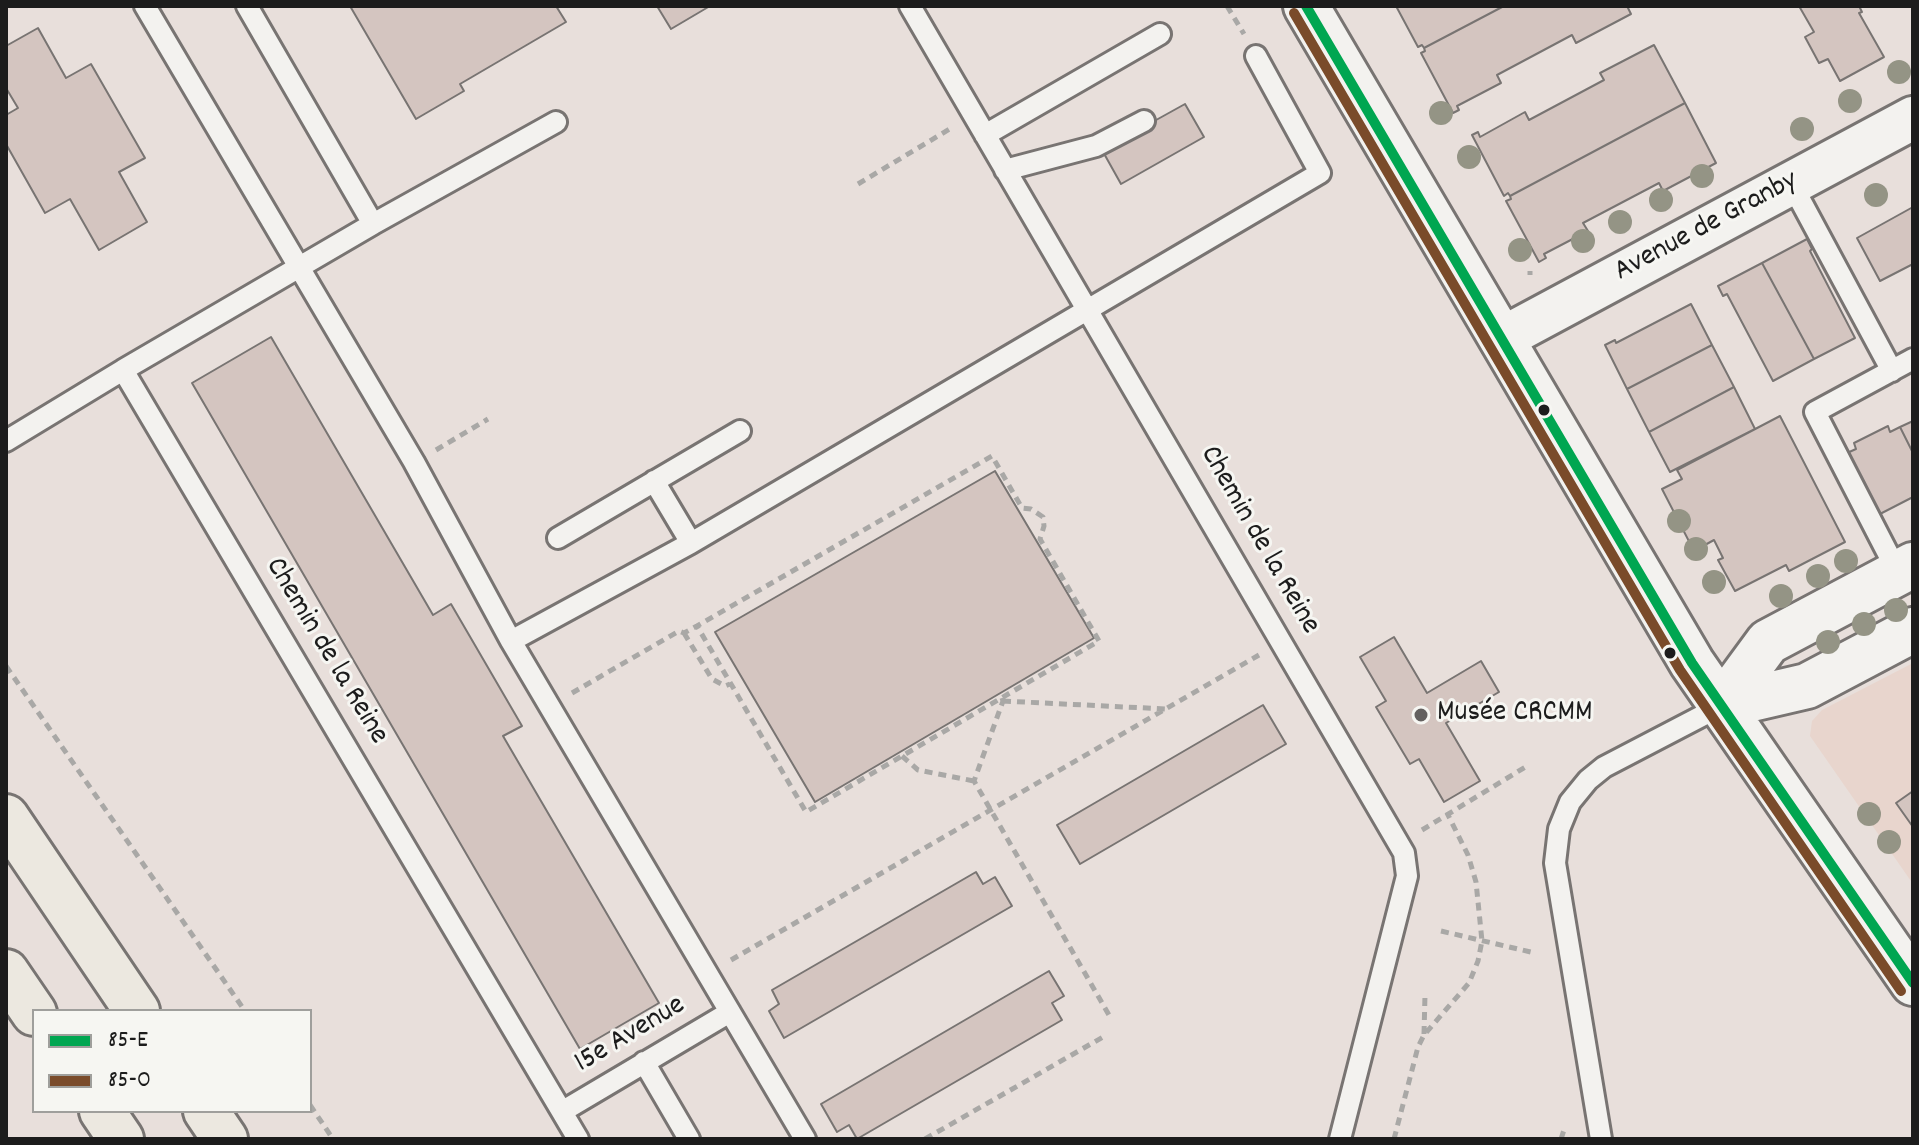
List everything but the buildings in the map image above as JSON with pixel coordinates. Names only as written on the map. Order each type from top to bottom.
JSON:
[{"type":"highway","points":[[6,817],[136,1009]]},
{"type":"highway","points":[[6,972],[32,1010]]},
{"type":"highway","points":[[103,1113],[121,1139]]},
{"type":"highway","points":[[207,1113],[225,1139]]},
{"type":"main road","points":[[1306,6],[1688,656],[1913,983]]},
{"type":"main road","points":[[1721,706],[1768,642],[1905,569]]},
{"type":"main road","points":[[1721,706],[1807,686],[1913,630]]},
{"type":"street","name":"Avenue de Granby","points":[[1501,339],[1913,118]]},
{"type":"lane","points":[[145,6],[414,462],[511,641],[805,1139]]},
{"type":"lane","points":[[247,6],[373,224]]},
{"type":"lane","name":"Chemin de la Reine","points":[[910,6],[1404,853],[1407,876],[1340,1139]]},
{"type":"lane","points":[[985,135],[1160,34]]},
{"type":"lane","points":[[511,641],[691,543],[1320,173],[1256,56]]},
{"type":"lane","points":[[1005,170],[1096,146],[1144,121]]},
{"type":"lane","points":[[6,441],[298,267],[556,122]]},
{"type":"lane","points":[[1791,183],[1892,371]]},
{"type":"lane","points":[[1905,569],[1815,412],[1913,359]]},
{"type":"lane","name":"Chemin de la Reine","points":[[123,370],[578,1139]]},
{"type":"lane","points":[[558,538],[740,431]]},
{"type":"lane","points":[[654,481],[691,543]]},
{"type":"lane","points":[[1601,1139],[1555,863],[1559,829],[1570,802],[1588,780],[1604,767],[1721,706]]},
{"type":"lane","name":"15e Avenue","points":[[563,1111],[730,1012]]},
{"type":"lane","points":[[644,1062],[689,1139]]},
{"type":"path","points":[[858,184],[930,140]]},
{"type":"path","points":[[448,443],[488,419]]},
{"type":"path","points":[[684,633],[992,456],[1022,508],[1031,509],[1043,517],[1040,539],[1099,641],[806,812],[697,626]]},
{"type":"path","points":[[566,696],[679,631],[684,633],[712,679],[725,686],[731,683]]},
{"type":"path","points":[[726,963],[1259,655]]},
{"type":"path","points":[[6,666],[244,1009]]},
{"type":"path","points":[[1002,699],[1166,709]]},
{"type":"path","points":[[1002,699],[974,781],[1109,1015]]},
{"type":"path","points":[[902,756],[918,770],[974,781]]},
{"type":"path","points":[[1413,836],[1527,766]]},
{"type":"path","points":[[1394,1139],[1418,1047],[1424,1035],[1469,983],[1482,941],[1476,882],[1468,855],[1447,813]]},
{"type":"path","points":[[1441,931],[1535,953]]},
{"type":"path","points":[[1424,1035],[1425,995]]},
{"type":"path","points":[[925,1139],[1103,1037]]},
{"type":"path","points":[[312,1108],[333,1139]]},
{"type":"path","points":[[1561,1139],[1564,1130]]},
{"type":"shaded area","points":[[1913,663],[1913,884],[1810,736],[1812,721],[1822,710]]},
{"type":"transit line","name":"85-E","points":[[1306,6],[1692,663],[1913,983]]},
{"type":"transit line","name":"85-O","points":[[1294,13],[1680,670],[1901,991]]},
{"type":"place","name":"Musée CRCMM","points":[[1421,715]]}]
